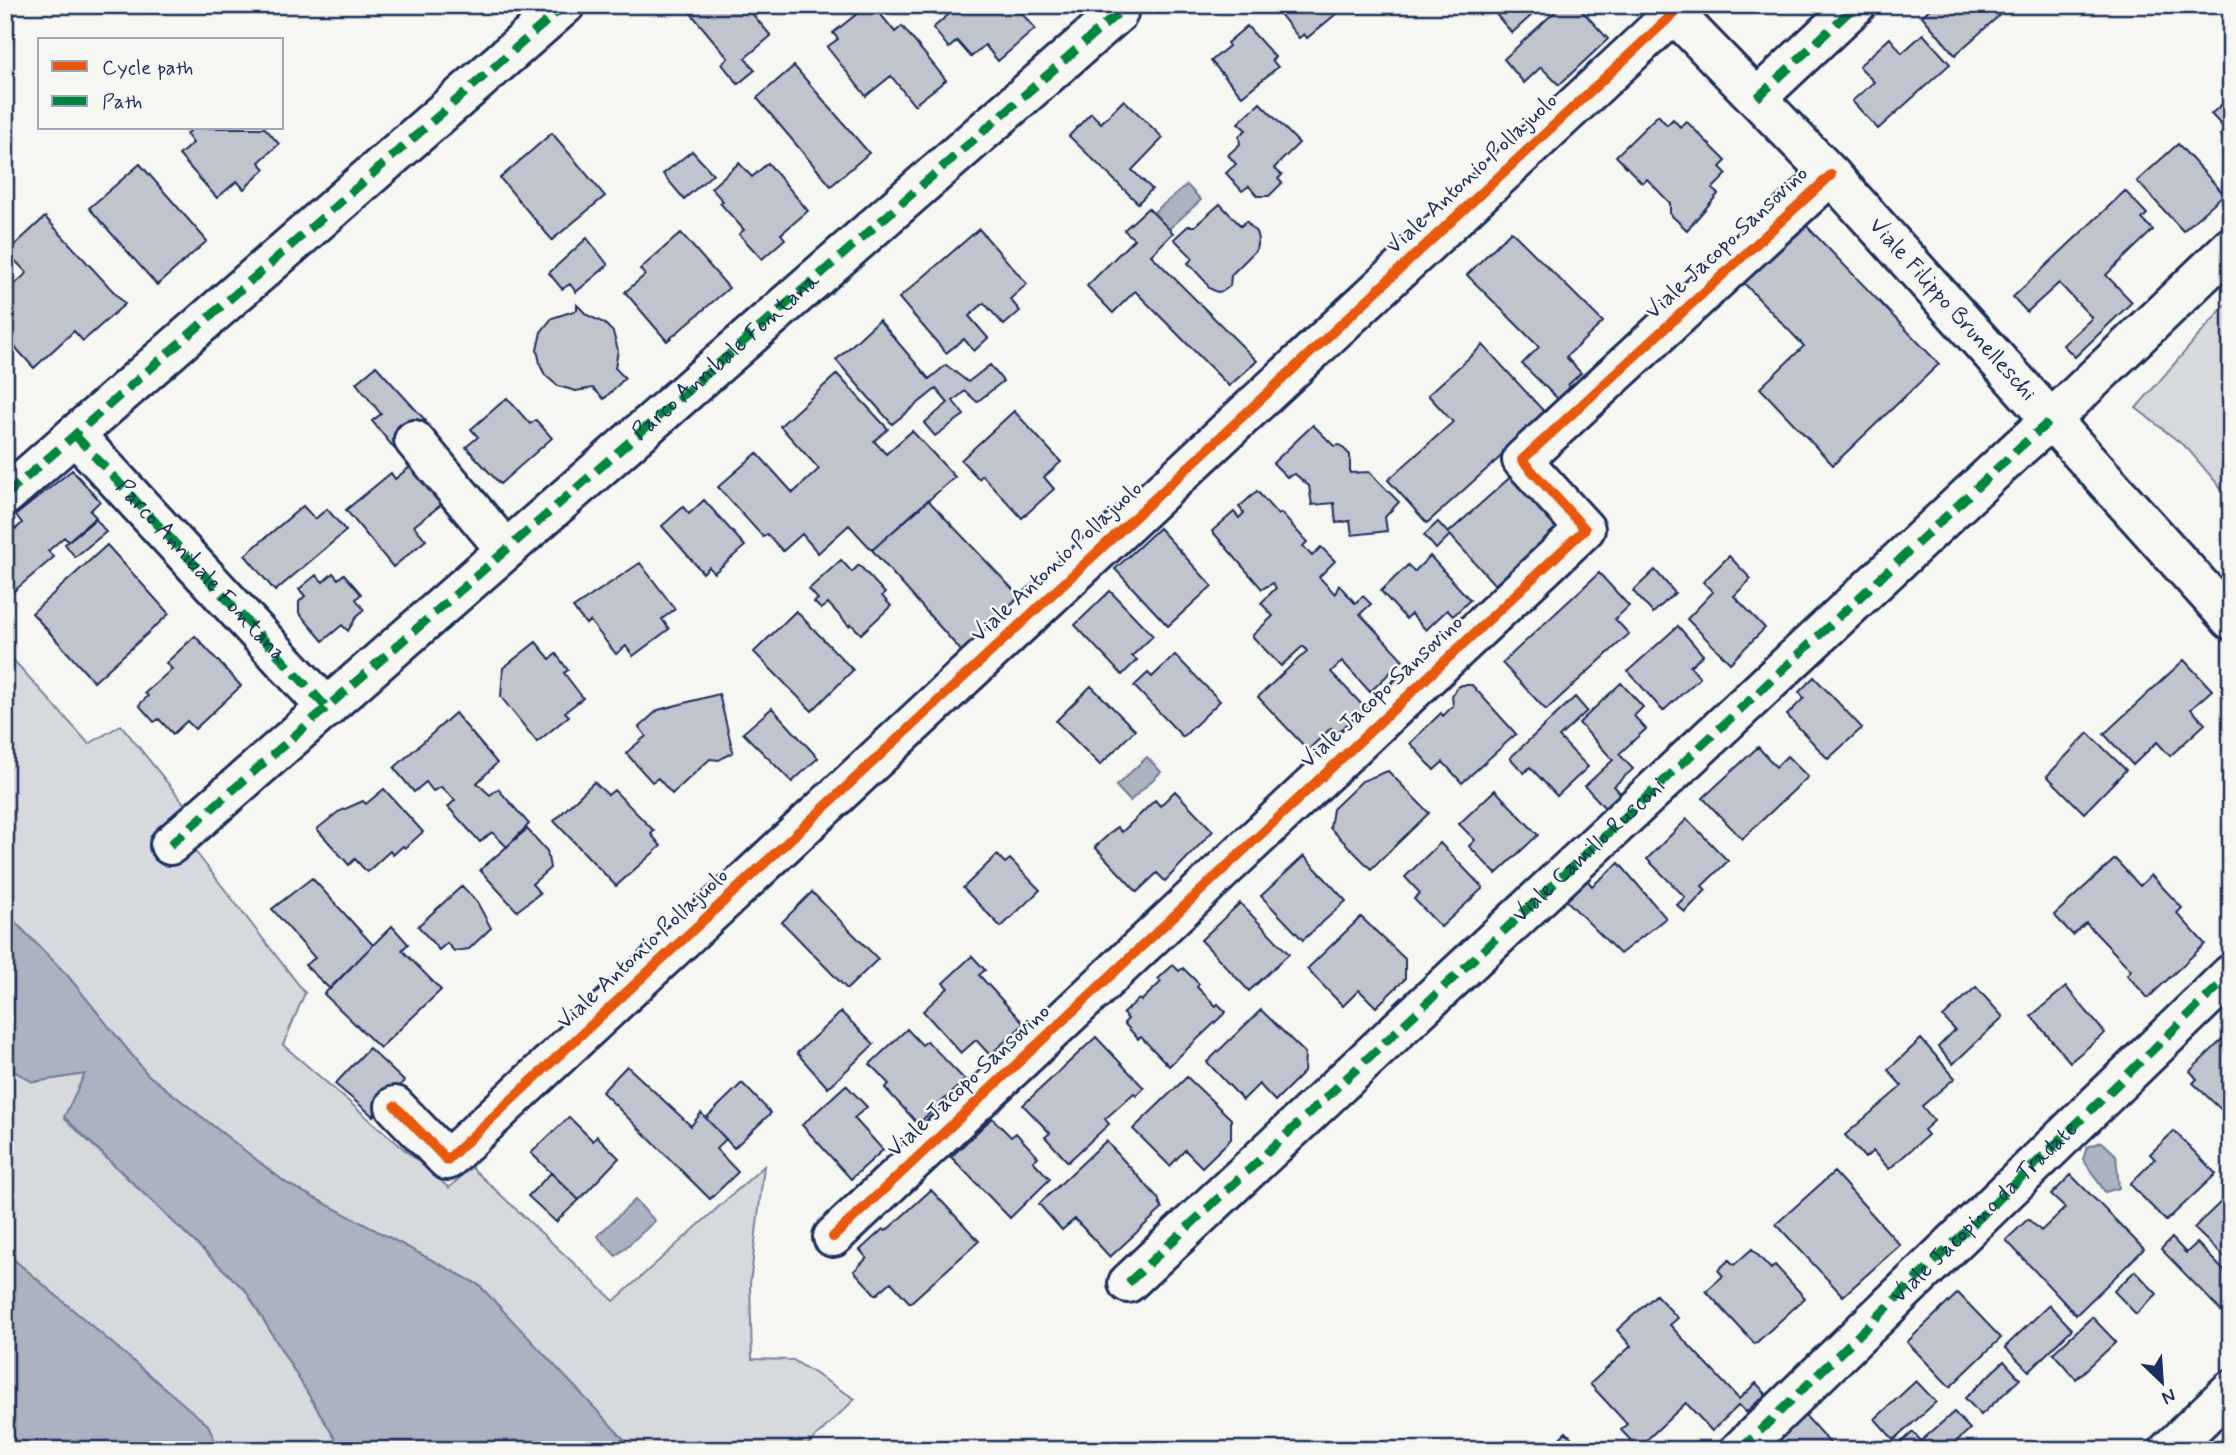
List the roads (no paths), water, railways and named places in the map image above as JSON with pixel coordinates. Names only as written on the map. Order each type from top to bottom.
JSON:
[{"type":"street","points":[[5,496],[565,5]]},
{"type":"street","name":"Parco Annibale Fontana","points":[[170,845],[1118,13],[1112,5]]},
{"type":"street","points":[[1757,98],[1856,5]]},
{"type":"street","name":"Viale Filippo Brunelleschi","points":[[1670,10],[1831,175],[2231,620]]},
{"type":"street","name":"Viale Antonio Pollajuolo","points":[[395,1106],[447,1160],[1670,10]]},
{"type":"street","name":"Viale Jacopo Sansovino","points":[[834,1237],[1585,529],[1522,460],[1831,175]]},
{"type":"street","name":"Viale Camillo Rusconi","points":[[1128,1283],[2051,420],[2231,247]]},
{"type":"street","name":"Parco Annibale Fontana","points":[[75,435],[327,708]]},
{"type":"street","points":[[414,440],[506,550]]},
{"type":"street","name":"Viale Jacopino da Tradate","points":[[1740,1450],[2231,974]]},
{"type":"street","points":[[2169,1450],[2231,1390]]}]
